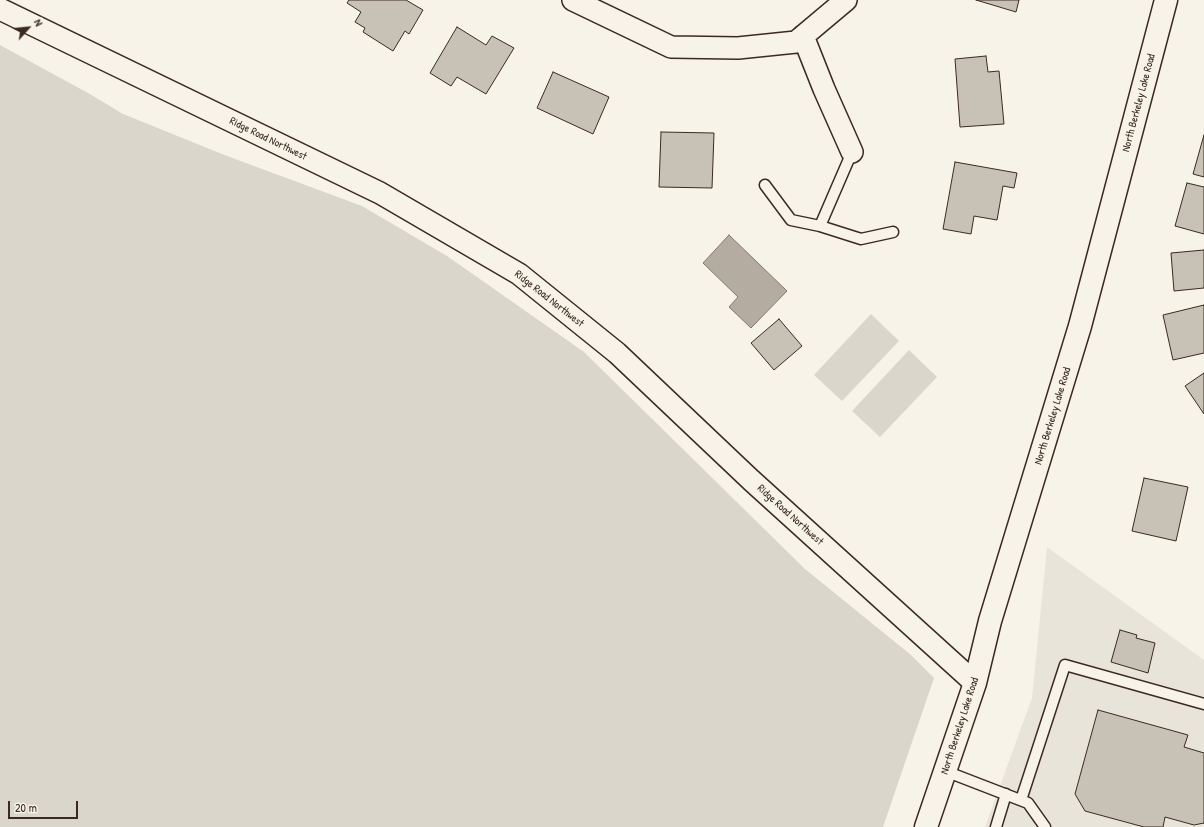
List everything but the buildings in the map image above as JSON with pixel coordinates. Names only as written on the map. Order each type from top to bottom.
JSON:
[{"type":"street","points":[[573,0],[671,47],[738,48],[796,42],[846,0]]},
{"type":"street","name":"North Berkeley Lake Road","points":[[926,827],[975,683],[990,621],[1080,326],[1166,0]]},
{"type":"street","name":"Ridge Road Northwest","points":[[0,9],[380,193],[520,274],[617,353],[751,480],[975,683]]},
{"type":"street","points":[[803,36],[824,89],[852,152]]},
{"type":"lane","points":[[820,226],[852,152]]},
{"type":"lane","points":[[765,185],[790,220],[820,226],[861,240],[893,232]]},
{"type":"lane","points":[[1021,800],[1065,665],[1204,704]]},
{"type":"lane","points":[[945,771],[1028,803],[1045,827]]},
{"type":"lane","points":[[996,827],[1006,794]]},
{"type":"shaded area","points":[[0,45],[123,114],[227,156],[362,206],[447,256],[584,352],[805,569],[911,655],[934,678],[883,827],[0,827]]},
{"type":"shaded area","points":[[729,235],[787,291],[751,328],[729,307],[738,297],[703,263]]},
{"type":"shaded area","points":[[871,314],[899,341],[842,401],[814,375]]},
{"type":"shaded area","points":[[909,350],[937,377],[880,437],[852,411]]},
{"type":"shaded area","points":[[1047,547],[1204,660],[1204,827],[985,827],[1032,698]]}]
